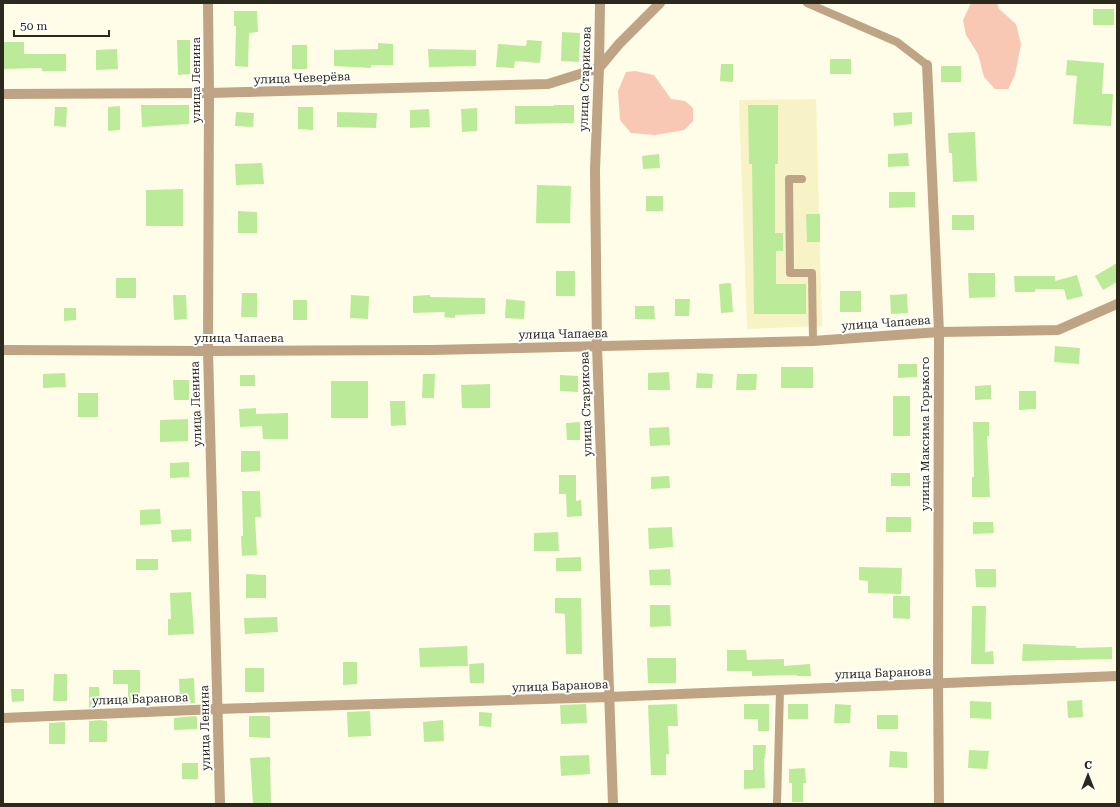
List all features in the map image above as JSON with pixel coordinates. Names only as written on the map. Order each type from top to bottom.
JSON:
[{"type":"street","name":"улица Ленина","points":[[208,3],[210,94],[208,351],[220,804]]},
{"type":"street","name":"улица Старикова","points":[[600,3],[595,170],[597,346],[614,804]]},
{"type":"street","points":[[599,68],[619,44],[660,3]]},
{"type":"street","name":"улица Максима Горького","points":[[927,65],[939,332],[939,804]]},
{"type":"street","name":"улица Чеверёва","points":[[3,94],[210,94],[548,84],[599,68]]},
{"type":"street","name":"улица Чапаева","points":[[3,350],[440,350],[813,340],[939,332],[1058,330],[1117,304]]},
{"type":"street","name":"улица Баранова","points":[[3,718],[217,709],[609,697],[1117,676]]},
{"type":"lane","points":[[807,3],[897,42],[927,65]]},
{"type":"lane","points":[[802,179],[789,179],[790,273],[812,273],[813,340]]},
{"type":"lane","points":[[777,804],[780,690]]},
{"type":"shaded area","points":[[971,3],[997,3],[999,9],[1016,24],[1021,44],[1015,75],[1008,89],[995,89],[984,77],[978,54],[966,35],[963,20]]},
{"type":"shaded area","points":[[635,71],[654,75],[671,99],[685,101],[693,108],[693,121],[684,130],[655,135],[631,133],[620,120],[618,91],[626,72]]},
{"type":"shaded area","points":[[816,99],[822,326],[747,329],[739,100]]},
{"type":"building","points":[[1093,9],[1114,9],[1114,25],[1093,25]]},
{"type":"building","points":[[234,11],[257,11],[258,32],[249,33],[248,67],[235,66],[236,26],[234,26]]},
{"type":"building","points":[[562,32],[580,33],[579,62],[561,61]]},
{"type":"building","points":[[177,40],[190,40],[190,74],[178,75]]},
{"type":"building","points":[[527,40],[542,41],[540,63],[515,61],[514,68],[496,67],[498,44],[526,46]]},
{"type":"building","points":[[3,42],[24,42],[24,54],[66,54],[66,71],[42,71],[42,68],[3,69]]},
{"type":"building","points":[[378,43],[393,44],[393,65],[371,65],[371,68],[334,66],[334,50],[378,49]]},
{"type":"building","points":[[292,45],[307,45],[307,69],[292,69]]},
{"type":"building","points":[[117,49],[118,69],[96,70],[96,50]]},
{"type":"building","points":[[428,49],[476,50],[476,66],[429,67]]},
{"type":"building","points":[[830,59],[851,59],[851,74],[830,74]]},
{"type":"building","points":[[1067,60],[1104,63],[1102,94],[1113,94],[1111,126],[1073,124],[1077,76],[1066,75]]},
{"type":"building","points":[[721,64],[733,64],[733,82],[720,81]]},
{"type":"building","points":[[941,66],[961,66],[961,82],[941,82]]},
{"type":"building","points":[[141,105],[189,105],[189,124],[142,127]]},
{"type":"building","points":[[574,105],[574,123],[515,124],[515,106]]},
{"type":"building","points":[[748,105],[778,105],[778,164],[775,164],[775,233],[783,233],[783,251],[776,251],[776,284],[806,284],[806,314],[754,314],[752,164],[749,164]]},
{"type":"building","points":[[120,106],[120,130],[108,131],[108,107]]},
{"type":"building","points":[[55,107],[67,107],[66,127],[54,126]]},
{"type":"building","points":[[298,107],[313,107],[313,130],[298,129]]},
{"type":"building","points":[[477,108],[477,131],[462,132],[461,109]]},
{"type":"building","points":[[429,109],[430,127],[410,128],[410,110]]},
{"type":"building","points":[[236,112],[254,113],[253,127],[235,126]]},
{"type":"building","points":[[337,112],[377,113],[376,128],[337,127]]},
{"type":"building","points":[[912,112],[912,124],[894,126],[893,113]]},
{"type":"building","points":[[975,132],[977,181],[953,182],[952,153],[949,153],[948,133]]},
{"type":"building","points":[[908,153],[909,166],[888,167],[888,154]]},
{"type":"building","points":[[659,154],[660,168],[643,169],[642,156]]},
{"type":"building","points":[[262,163],[264,184],[236,185],[235,164]]},
{"type":"building","points":[[537,185],[571,186],[570,223],[536,223]]},
{"type":"building","points":[[183,189],[183,226],[146,226],[146,190]]},
{"type":"building","points":[[889,192],[915,192],[915,207],[889,208]]},
{"type":"building","points":[[646,196],[663,196],[663,211],[646,211]]},
{"type":"building","points":[[238,211],[257,212],[257,233],[238,233]]},
{"type":"building","points":[[806,214],[820,214],[820,242],[807,242]]},
{"type":"building","points":[[952,215],[974,215],[974,230],[952,230]]},
{"type":"building","points":[[1117,263],[1117,282],[1103,290],[1095,276]]},
{"type":"building","points":[[556,271],[575,271],[575,296],[556,296]]},
{"type":"building","points":[[968,273],[995,273],[995,297],[969,298]]},
{"type":"building","points":[[1077,275],[1083,296],[1067,300],[1064,289],[1035,289],[1035,292],[1015,292],[1014,276],[1055,276],[1055,281]]},
{"type":"building","points":[[116,278],[136,278],[136,298],[116,298]]},
{"type":"building","points":[[731,283],[733,312],[721,313],[719,284]]},
{"type":"building","points":[[840,291],[861,291],[861,312],[840,312]]},
{"type":"building","points":[[242,293],[257,293],[257,317],[241,317]]},
{"type":"building","points":[[907,294],[908,313],[891,314],[890,295]]},
{"type":"building","points":[[173,295],[186,295],[187,319],[174,320]]},
{"type":"building","points":[[351,295],[369,296],[368,319],[350,318]]},
{"type":"building","points":[[430,295],[430,297],[485,298],[485,314],[455,315],[455,318],[444,317],[445,312],[413,313],[413,296]]},
{"type":"building","points":[[506,299],[525,301],[524,319],[505,318]]},
{"type":"building","points":[[675,299],[690,299],[689,316],[675,316]]},
{"type":"building","points":[[293,300],[307,300],[307,320],[293,320]]},
{"type":"building","points":[[635,306],[654,306],[655,319],[635,319]]},
{"type":"building","points":[[64,308],[76,308],[76,320],[64,321]]},
{"type":"building","points":[[1055,346],[1080,348],[1079,364],[1054,362]]},
{"type":"building","points":[[898,364],[917,364],[917,377],[898,378]]},
{"type":"building","points":[[781,367],[813,367],[813,388],[781,388]]},
{"type":"building","points":[[669,372],[670,390],[648,390],[648,373]]},
{"type":"building","points":[[65,373],[66,387],[43,388],[43,374]]},
{"type":"building","points":[[697,373],[713,374],[712,388],[696,388]]},
{"type":"building","points":[[423,374],[435,374],[434,398],[422,398]]},
{"type":"building","points":[[737,374],[757,374],[756,390],[736,390]]},
{"type":"building","points":[[240,375],[255,375],[255,386],[240,386]]},
{"type":"building","points":[[560,375],[578,376],[578,392],[560,391]]},
{"type":"building","points":[[173,380],[189,380],[189,400],[174,400]]},
{"type":"building","points":[[331,381],[368,381],[368,418],[331,418]]},
{"type":"building","points":[[490,384],[490,408],[462,408],[461,385]]},
{"type":"building","points":[[991,385],[991,399],[975,400],[975,386]]},
{"type":"building","points":[[1019,391],[1036,391],[1036,409],[1019,410]]},
{"type":"building","points":[[78,393],[98,393],[98,417],[78,417]]},
{"type":"building","points":[[893,396],[910,396],[910,436],[893,436]]},
{"type":"building","points":[[390,401],[405,401],[406,425],[391,426]]},
{"type":"building","points":[[256,408],[256,414],[288,413],[288,439],[263,439],[262,426],[240,427],[239,409]]},
{"type":"building","points":[[188,419],[188,441],[160,442],[160,420]]},
{"type":"building","points":[[580,422],[580,440],[567,440],[566,423]]},
{"type":"building","points":[[973,422],[989,422],[989,436],[987,436],[990,497],[972,497],[972,477],[974,477]]},
{"type":"building","points":[[669,427],[670,445],[650,446],[649,428]]},
{"type":"building","points":[[241,451],[260,451],[260,471],[241,472]]},
{"type":"building","points":[[189,462],[189,477],[170,478],[170,463]]},
{"type":"building","points":[[891,473],[910,473],[910,486],[891,486]]},
{"type":"building","points":[[559,475],[576,475],[576,501],[581,500],[582,516],[567,517],[566,494],[559,494]]},
{"type":"building","points":[[669,476],[670,488],[651,489],[651,477]]},
{"type":"building","points":[[242,491],[260,491],[261,517],[255,517],[257,555],[242,556]]},
{"type":"building","points":[[160,509],[161,524],[140,525],[140,510]]},
{"type":"building","points":[[886,517],[911,517],[911,532],[886,532]]},
{"type":"building","points":[[973,522],[993,522],[994,533],[973,534]]},
{"type":"building","points":[[672,527],[673,547],[649,549],[648,528]]},
{"type":"building","points":[[191,529],[191,541],[172,542],[171,530]]},
{"type":"building","points":[[558,532],[559,551],[534,551],[534,533]]},
{"type":"building","points":[[581,557],[581,571],[556,571],[556,558]]},
{"type":"building","points":[[136,559],[158,559],[158,570],[136,570]]},
{"type":"building","points":[[859,567],[902,568],[901,594],[868,593],[868,581],[859,580]]},
{"type":"building","points":[[670,569],[671,585],[650,585],[649,570]]},
{"type":"building","points":[[975,569],[996,569],[996,587],[976,587]]},
{"type":"building","points":[[246,574],[266,575],[266,598],[246,598]]},
{"type":"building","points":[[191,592],[194,634],[168,635],[168,619],[171,619],[170,593]]},
{"type":"building","points":[[893,596],[910,596],[910,619],[893,618]]},
{"type":"building","points":[[555,598],[581,598],[582,654],[566,654],[565,614],[555,613]]},
{"type":"building","points":[[650,605],[670,605],[671,626],[650,627]]},
{"type":"building","points":[[972,606],[986,606],[985,652],[993,651],[994,664],[971,664]]},
{"type":"building","points":[[277,617],[278,632],[245,634],[244,618]]},
{"type":"building","points":[[1023,644],[1076,646],[1076,648],[1112,647],[1112,659],[1022,661]]},
{"type":"building","points":[[467,646],[468,666],[420,667],[419,648]]},
{"type":"building","points":[[727,650],[746,650],[747,660],[784,659],[784,666],[810,664],[811,676],[752,676],[752,671],[727,671]]},
{"type":"building","points":[[647,658],[676,658],[676,683],[648,683]]},
{"type":"building","points":[[343,662],[357,662],[357,684],[343,685]]},
{"type":"building","points":[[484,663],[484,683],[470,683],[469,664]]},
{"type":"building","points":[[245,668],[264,668],[264,692],[245,692]]},
{"type":"building","points":[[113,670],[140,670],[140,703],[128,703],[128,684],[113,684]]},
{"type":"building","points":[[54,674],[67,674],[67,701],[53,701]]},
{"type":"building","points":[[194,678],[195,703],[180,704],[179,679]]},
{"type":"building","points":[[89,687],[99,687],[100,707],[89,708]]},
{"type":"building","points":[[11,689],[24,689],[24,701],[12,702]]},
{"type":"building","points":[[1082,700],[1083,717],[1068,718],[1067,701]]},
{"type":"building","points":[[970,701],[991,702],[991,719],[970,718]]},
{"type":"building","points":[[586,704],[587,723],[561,724],[560,705]]},
{"type":"building","points":[[677,704],[678,726],[668,726],[669,754],[666,754],[666,775],[651,775],[648,705]]},
{"type":"building","points":[[744,704],[769,704],[769,731],[758,731],[758,719],[744,719]]},
{"type":"building","points":[[788,704],[808,704],[808,719],[788,719]]},
{"type":"building","points":[[835,704],[851,705],[850,723],[834,723]]},
{"type":"building","points":[[370,711],[371,736],[348,737],[347,712]]},
{"type":"building","points":[[479,712],[492,713],[491,727],[479,726]]},
{"type":"building","points":[[877,715],[898,715],[898,729],[877,729]]},
{"type":"building","points":[[249,716],[270,716],[270,738],[249,737]]},
{"type":"building","points":[[197,717],[197,729],[174,730],[174,718]]},
{"type":"building","points":[[443,720],[444,741],[424,742],[423,722]]},
{"type":"building","points":[[89,721],[107,721],[107,742],[89,742]]},
{"type":"building","points":[[65,722],[65,744],[49,744],[49,723]]},
{"type":"building","points":[[753,745],[766,745],[764,758],[765,788],[744,789],[744,770],[753,770]]},
{"type":"building","points":[[969,750],[989,751],[987,769],[968,768]]},
{"type":"building","points":[[890,751],[907,752],[907,768],[889,767]]},
{"type":"building","points":[[589,755],[590,774],[561,776],[560,756]]},
{"type":"building","points":[[270,757],[271,804],[253,804],[250,758]]},
{"type":"building","points":[[182,763],[198,763],[198,779],[182,779]]},
{"type":"building","points":[[805,768],[806,783],[803,783],[803,802],[792,802],[792,783],[789,783],[789,769]]}]
